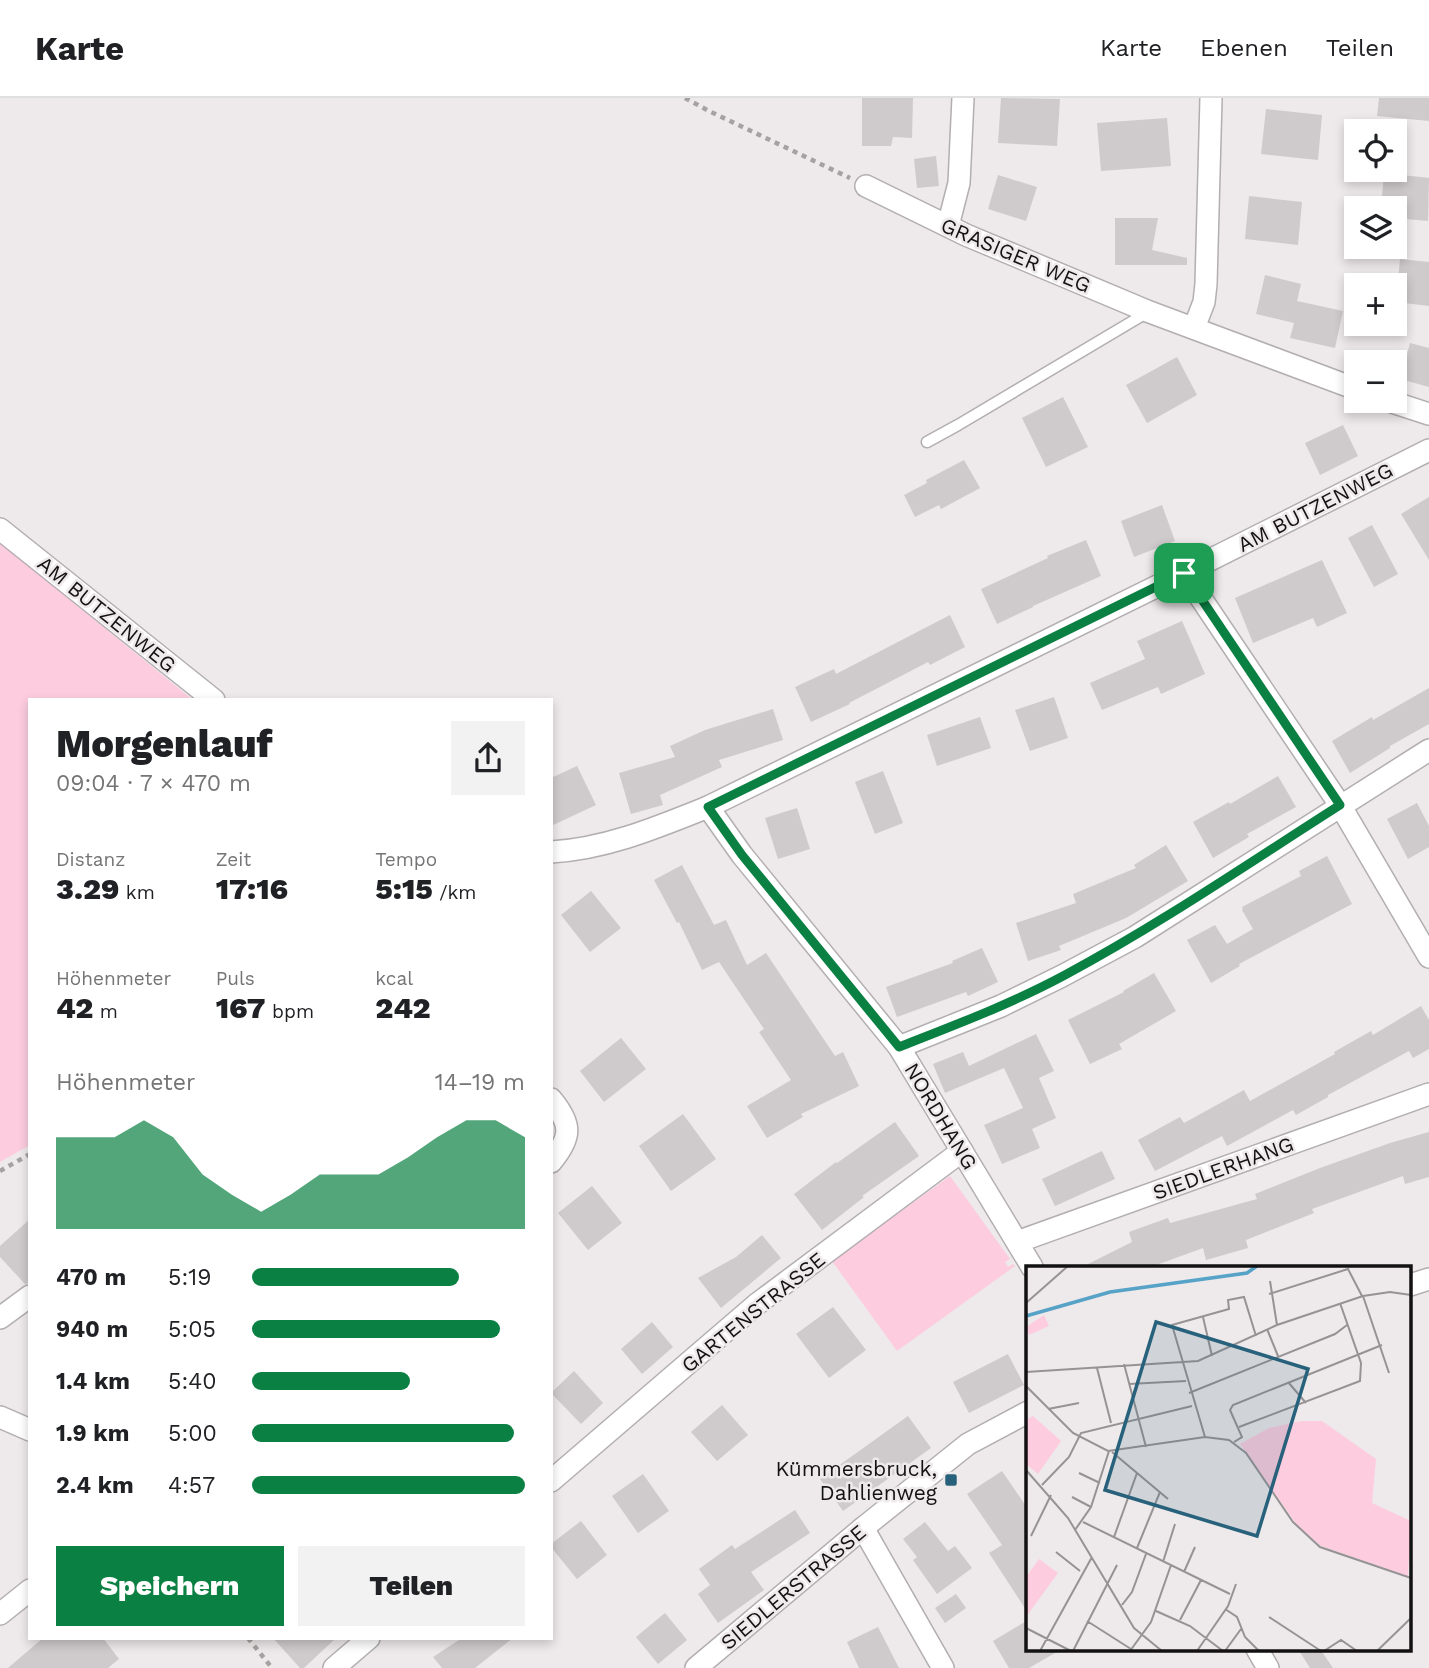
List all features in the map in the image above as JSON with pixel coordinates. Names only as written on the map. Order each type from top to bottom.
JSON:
[{"type":"street","points":[[948,226],[959,183],[963,98]]},
{"type":"street","points":[[1194,328],[1204,302],[1206,284],[1211,98]]},
{"type":"street","name":"GRASIGER WEG","points":[[866,186],[948,226],[1147,311],[1344,384]]},
{"type":"street","points":[[1407,407],[1429,414]]},
{"type":"street","name":"AM BUTZENWEG","points":[[553,852],[572,851],[613,842],[708,807],[1429,450]]},
{"type":"street","name":"AM BUTZENWEG","points":[[0,529],[211,698]]},
{"type":"street","points":[[1184,573],[1340,805],[1429,957]]},
{"type":"street","points":[[899,1047],[1001,1006],[1135,937],[1429,750]]},
{"type":"street","name":"NORDHANG","points":[[708,807],[742,855],[899,1047],[1031,1266]]},
{"type":"street","name":"SIEDLERHANG","points":[[1017,1242],[1429,1094]]},
{"type":"street","points":[[553,1101],[567,1126],[566,1141],[553,1159]]},
{"type":"street","name":"GARTENSTRASSE","points":[[553,1479],[757,1304],[962,1151]]},
{"type":"street","points":[[1412,1284],[1429,1279]]},
{"type":"street","points":[[0,1318],[28,1297]]},
{"type":"street","name":"SIEDLERSTRASSE","points":[[696,1668],[968,1444],[1026,1413]]},
{"type":"street","points":[[0,1417],[28,1429]]},
{"type":"street","points":[[863,1528],[943,1668]]},
{"type":"street","points":[[0,1614],[28,1592]]},
{"type":"street","points":[[334,1668],[367,1640]]},
{"type":"street","points":[[1258,1650],[1268,1668]]},
{"type":"lane","points":[[927,442],[1147,311]]},
{"type":"path","points":[[685,98],[866,186]]},
{"type":"path","points":[[0,1171],[28,1155]]},
{"type":"path","points":[[250,1640],[272,1668]]},
{"type":"shaded area","points":[[0,543],[191,698],[28,698],[28,1146],[0,1162]]},
{"type":"shaded area","points":[[950,1176],[1010,1259],[1005,1262],[1008,1267],[1013,1264],[1015,1266],[897,1351],[832,1261]]},
{"type":"building","points":[[862,98],[913,98],[912,138],[893,137],[891,146],[862,146]]},
{"type":"building","points":[[1001,98],[1060,99],[1057,146],[998,143]]},
{"type":"building","points":[[1379,98],[1429,98],[1429,121],[1377,116]]},
{"type":"building","points":[[1266,109],[1322,115],[1318,160],[1261,154]]},
{"type":"building","points":[[1167,118],[1171,166],[1101,171],[1097,123]]},
{"type":"building","points":[[936,156],[939,186],[917,188],[914,159]]},
{"type":"building","points":[[998,175],[1037,187],[1026,221],[988,209]]},
{"type":"building","points":[[1407,176],[1429,178],[1428,221],[1407,219],[1407,196],[1382,196],[1383,182],[1407,182]]},
{"type":"building","points":[[1249,196],[1302,202],[1298,245],[1245,239]]},
{"type":"building","points":[[1115,218],[1158,218],[1152,250],[1187,258],[1187,265],[1115,265]]},
{"type":"building","points":[[1400,259],[1429,262],[1429,306],[1407,303],[1407,273],[1399,273]]},
{"type":"building","points":[[1265,275],[1301,284],[1297,301],[1343,311],[1335,348],[1290,338],[1294,323],[1256,314]]},
{"type":"building","points":[[1410,343],[1429,348],[1429,387],[1407,381],[1407,354]]},
{"type":"building","points":[[1177,357],[1197,395],[1147,423],[1126,385]]},
{"type":"building","points":[[1063,397],[1088,447],[1046,467],[1022,418]]},
{"type":"building","points":[[1343,425],[1358,456],[1320,475],[1305,443]]},
{"type":"building","points":[[964,460],[980,488],[941,509],[939,505],[915,517],[904,495]]},
{"type":"building","points":[[1429,497],[1429,560],[1401,514]]},
{"type":"building","points":[[1162,505],[1175,541],[1134,557],[1121,521]]},
{"type":"building","points":[[1372,525],[1398,574],[1374,587],[1348,538]]},
{"type":"building","points":[[1086,540],[1101,576],[997,624],[981,589]]},
{"type":"building","points":[[1322,560],[1347,613],[1317,627],[1313,618],[1253,643],[1235,598]]},
{"type":"building","points":[[950,615],[965,647],[930,665],[928,662],[811,722],[795,687],[834,669],[836,674]]},
{"type":"building","points":[[1182,621],[1205,674],[1161,694],[1158,687],[1102,710],[1090,683],[1145,659],[1137,641]]},
{"type":"building","points":[[1429,688],[1429,724],[1350,773],[1332,741]]},
{"type":"building","points":[[1054,697],[1068,738],[1030,751],[1015,710]]},
{"type":"building","points":[[773,709],[783,740],[719,760],[722,767],[660,795],[663,805],[631,814],[619,773],[675,757],[670,746],[705,730]]},
{"type":"building","points":[[980,717],[991,748],[937,766],[927,735]]},
{"type":"building","points":[[577,766],[596,805],[553,825],[553,777]]},
{"type":"building","points":[[883,771],[903,823],[875,834],[855,782]]},
{"type":"building","points":[[1278,776],[1296,807],[1247,834],[1249,837],[1213,858],[1193,822]]},
{"type":"building","points":[[1417,803],[1429,826],[1429,847],[1408,859],[1387,819]]},
{"type":"building","points":[[797,808],[810,849],[778,859],[765,818]]},
{"type":"building","points":[[1166,845],[1188,881],[1126,918],[1059,946],[1061,950],[1028,961],[1016,923],[1076,903],[1073,894],[1136,868],[1134,865]]},
{"type":"building","points":[[1327,856],[1352,904],[1239,964],[1240,966],[1211,983],[1187,940],[1215,925],[1227,944],[1253,929],[1242,907],[1301,876],[1299,871]]},
{"type":"building","points":[[682,865],[714,925],[726,920],[747,965],[766,953],[835,1056],[843,1052],[859,1086],[801,1114],[803,1117],[767,1138],[747,1106],[791,1080],[759,1032],[764,1029],[719,962],[702,970],[679,922],[677,923],[654,880]]},
{"type":"building","points":[[591,891],[621,928],[590,952],[561,915]]},
{"type":"building","points":[[982,948],[998,982],[968,996],[966,992],[897,1017],[886,987],[953,963],[952,961]]},
{"type":"building","points":[[1154,973],[1176,1011],[1119,1044],[1122,1049],[1090,1064],[1068,1020],[1124,992]]},
{"type":"building","points":[[1421,1006],[1429,1020],[1429,1049],[1413,1058],[1409,1051],[1296,1115],[1293,1110],[1227,1146],[1222,1136],[1155,1171],[1138,1140],[1180,1117],[1184,1123],[1244,1090],[1250,1101],[1371,1031],[1373,1035]]},
{"type":"building","points":[[1036,1034],[1054,1071],[1039,1078],[1056,1118],[1032,1129],[1040,1148],[1002,1164],[984,1125],[1023,1108],[1004,1068],[945,1093],[933,1064],[963,1052],[969,1066]]},
{"type":"building","points":[[621,1038],[646,1069],[604,1102],[580,1071]]},
{"type":"building","points":[[683,1114],[716,1159],[671,1191],[639,1146]]},
{"type":"building","points":[[895,1122],[919,1156],[862,1196],[864,1197],[822,1230],[794,1194]]},
{"type":"building","points":[[1429,1132],[1429,1177],[1405,1184],[1403,1176],[1312,1209],[1314,1213],[1246,1240],[1248,1248],[1206,1260],[1203,1248],[1154,1266],[1084,1266],[1132,1242],[1129,1232],[1168,1218],[1170,1223],[1257,1199],[1255,1194],[1390,1143]]},
{"type":"building","points":[[1102,1151],[1115,1179],[1055,1206],[1042,1179]]},
{"type":"building","points":[[592,1186],[622,1223],[588,1250],[558,1213]]},
{"type":"building","points":[[28,1221],[28,1283],[25,1284],[0,1257],[0,1246]]},
{"type":"building","points":[[762,1235],[781,1258],[721,1308],[698,1278],[736,1257]]},
{"type":"building","points":[[833,1307],[866,1350],[829,1378],[796,1334]]},
{"type":"building","points":[[652,1322],[673,1347],[642,1374],[621,1349]]},
{"type":"building","points":[[1008,1354],[1024,1385],[969,1413],[953,1382]]},
{"type":"building","points":[[574,1371],[603,1403],[581,1424],[553,1395],[553,1391]]},
{"type":"building","points":[[722,1405],[748,1435],[717,1461],[691,1432]]},
{"type":"building","points":[[908,1416],[931,1448],[843,1511],[820,1479]]},
{"type":"building","points":[[1002,1471],[1026,1506],[1026,1610],[989,1553],[1002,1545],[967,1494]]},
{"type":"building","points":[[643,1474],[669,1511],[638,1533],[612,1496]]},
{"type":"building","points":[[795,1510],[810,1533],[751,1572],[764,1590],[718,1623],[698,1594],[710,1585],[699,1569],[732,1545],[735,1549]]},
{"type":"building","points":[[581,1521],[607,1555],[577,1579],[553,1549],[553,1542]]},
{"type":"building","points":[[925,1522],[948,1551],[955,1546],[972,1568],[937,1594],[913,1560],[917,1557],[903,1539]]},
{"type":"building","points":[[956,1594],[966,1608],[945,1623],[935,1608]]},
{"type":"building","points":[[665,1613],[687,1640],[658,1664],[636,1637]]},
{"type":"building","points":[[1026,1621],[1026,1650],[1060,1650],[1029,1668],[1009,1668],[993,1641]]},
{"type":"building","points":[[878,1627],[899,1668],[859,1668],[847,1642]]},
{"type":"building","points":[[41,1640],[105,1640],[119,1659],[108,1668],[8,1668]]},
{"type":"building","points":[[275,1640],[334,1640],[304,1668],[300,1668]]},
{"type":"building","points":[[459,1640],[510,1640],[475,1668],[442,1668],[433,1657]]},
{"type":"building","points":[[1299,1650],[1321,1650],[1333,1668],[1310,1668]]},
{"type":"place","name":"Kümmersbruck, Dahlienweg","points":[[951,1480]]},
{"type":"route","points":[[1184,573],[1340,805],[1135,937],[1001,1006],[899,1047],[742,855],[708,807],[1184,573]]}]
